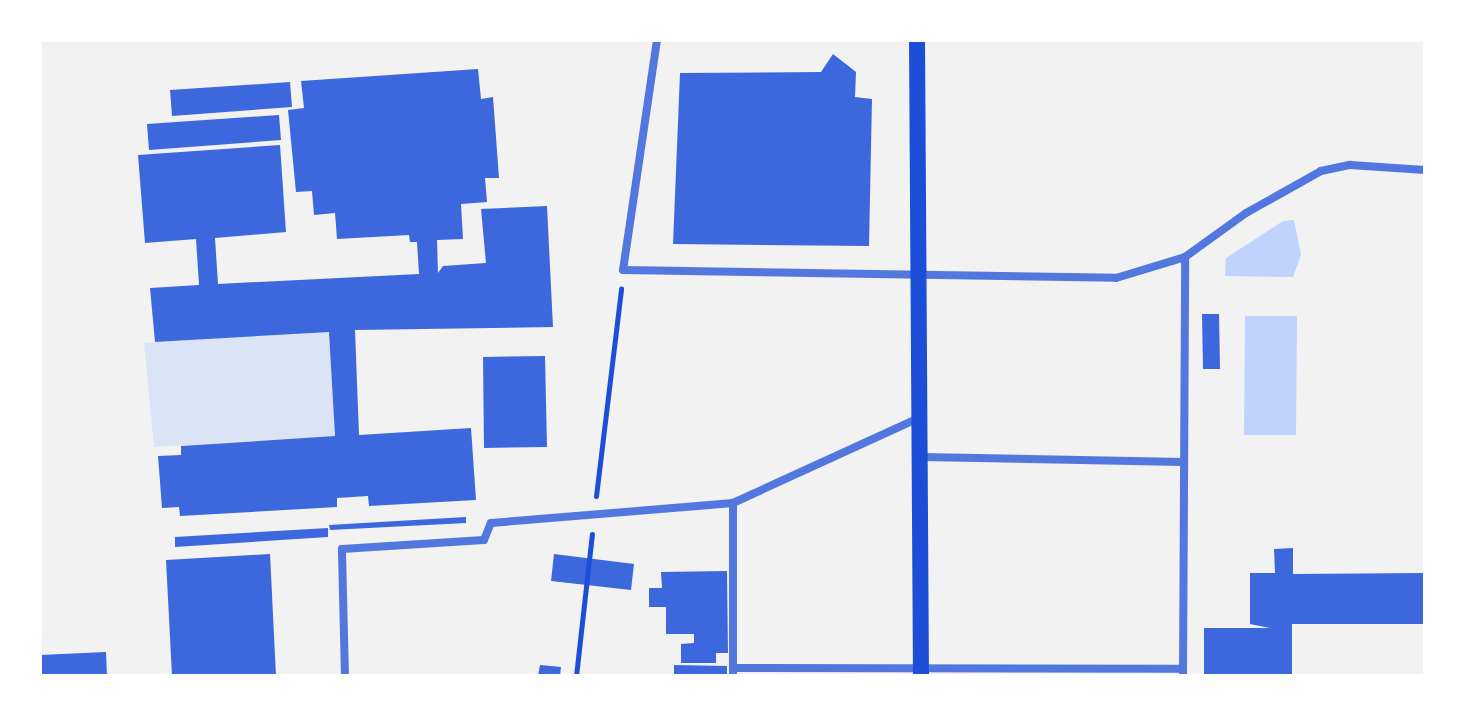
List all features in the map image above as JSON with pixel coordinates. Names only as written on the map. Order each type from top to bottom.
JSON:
[{"type":"main road","points":[[917,40],[922,417],[921,671]]},
{"type":"street","points":[[657,40],[623,270],[1116,278],[1185,257],[1246,213],[1321,171],[1350,165],[1425,170]]},
{"type":"street","points":[[733,503],[733,672],[1183,673],[1185,257]]},
{"type":"street","points":[[345,676],[342,549],[484,540],[491,523],[594,518],[733,503],[922,417]]},
{"type":"street","points":[[922,457],[1183,462]]},
{"type":"path","points":[[576,676],[623,270]]},
{"type":"shaded area","points":[[329,332],[335,436],[154,447],[144,343]]},
{"type":"water","points":[[1294,220],[1301,255],[1293,277],[1225,276],[1226,258],[1283,221]]},
{"type":"water","points":[[1245,316],[1297,316],[1296,435],[1244,435]]},
{"type":"building","points":[[833,54],[856,72],[855,97],[872,99],[869,246],[673,244],[680,73],[821,72]]},
{"type":"building","points":[[478,69],[481,99],[493,97],[499,178],[485,178],[487,202],[461,204],[463,239],[437,240],[438,273],[443,266],[486,263],[481,209],[547,206],[553,327],[355,330],[359,435],[471,428],[476,500],[369,506],[368,496],[337,498],[337,507],[180,516],[179,507],[162,508],[158,456],[181,455],[181,446],[335,436],[329,332],[155,342],[150,288],[199,285],[196,239],[145,243],[138,155],[280,145],[286,232],[215,238],[218,284],[419,274],[417,242],[410,242],[409,235],[337,239],[335,213],[314,215],[312,191],[296,192],[288,110],[304,108],[301,81]]},
{"type":"building","points":[[290,82],[292,107],[172,116],[170,90]]},
{"type":"building","points":[[279,115],[281,140],[149,150],[147,124]]},
{"type":"building","points":[[1202,314],[1219,314],[1220,369],[1203,369]]},
{"type":"building","points":[[545,356],[547,447],[484,448],[483,357]]},
{"type":"building","points":[[466,517],[466,523],[330,530],[329,525]]},
{"type":"building","points":[[328,528],[328,537],[175,547],[175,537]]},
{"type":"building","points":[[1293,548],[1293,574],[1425,573],[1425,624],[1292,624],[1292,676],[1204,676],[1204,628],[1270,628],[1250,624],[1250,573],[1275,573],[1274,549]]},
{"type":"building","points":[[270,554],[276,676],[172,676],[166,560]]},
{"type":"building","points":[[554,554],[634,564],[631,590],[551,581]]},
{"type":"building","points":[[727,571],[728,653],[716,653],[716,663],[681,663],[681,644],[694,643],[694,634],[666,634],[666,607],[649,607],[649,588],[662,588],[661,572]]},
{"type":"building","points":[[106,652],[107,676],[40,676],[40,655]]},
{"type":"building","points":[[540,665],[561,667],[560,676],[538,676]]},
{"type":"building","points":[[674,665],[727,666],[727,676],[674,676]]}]
